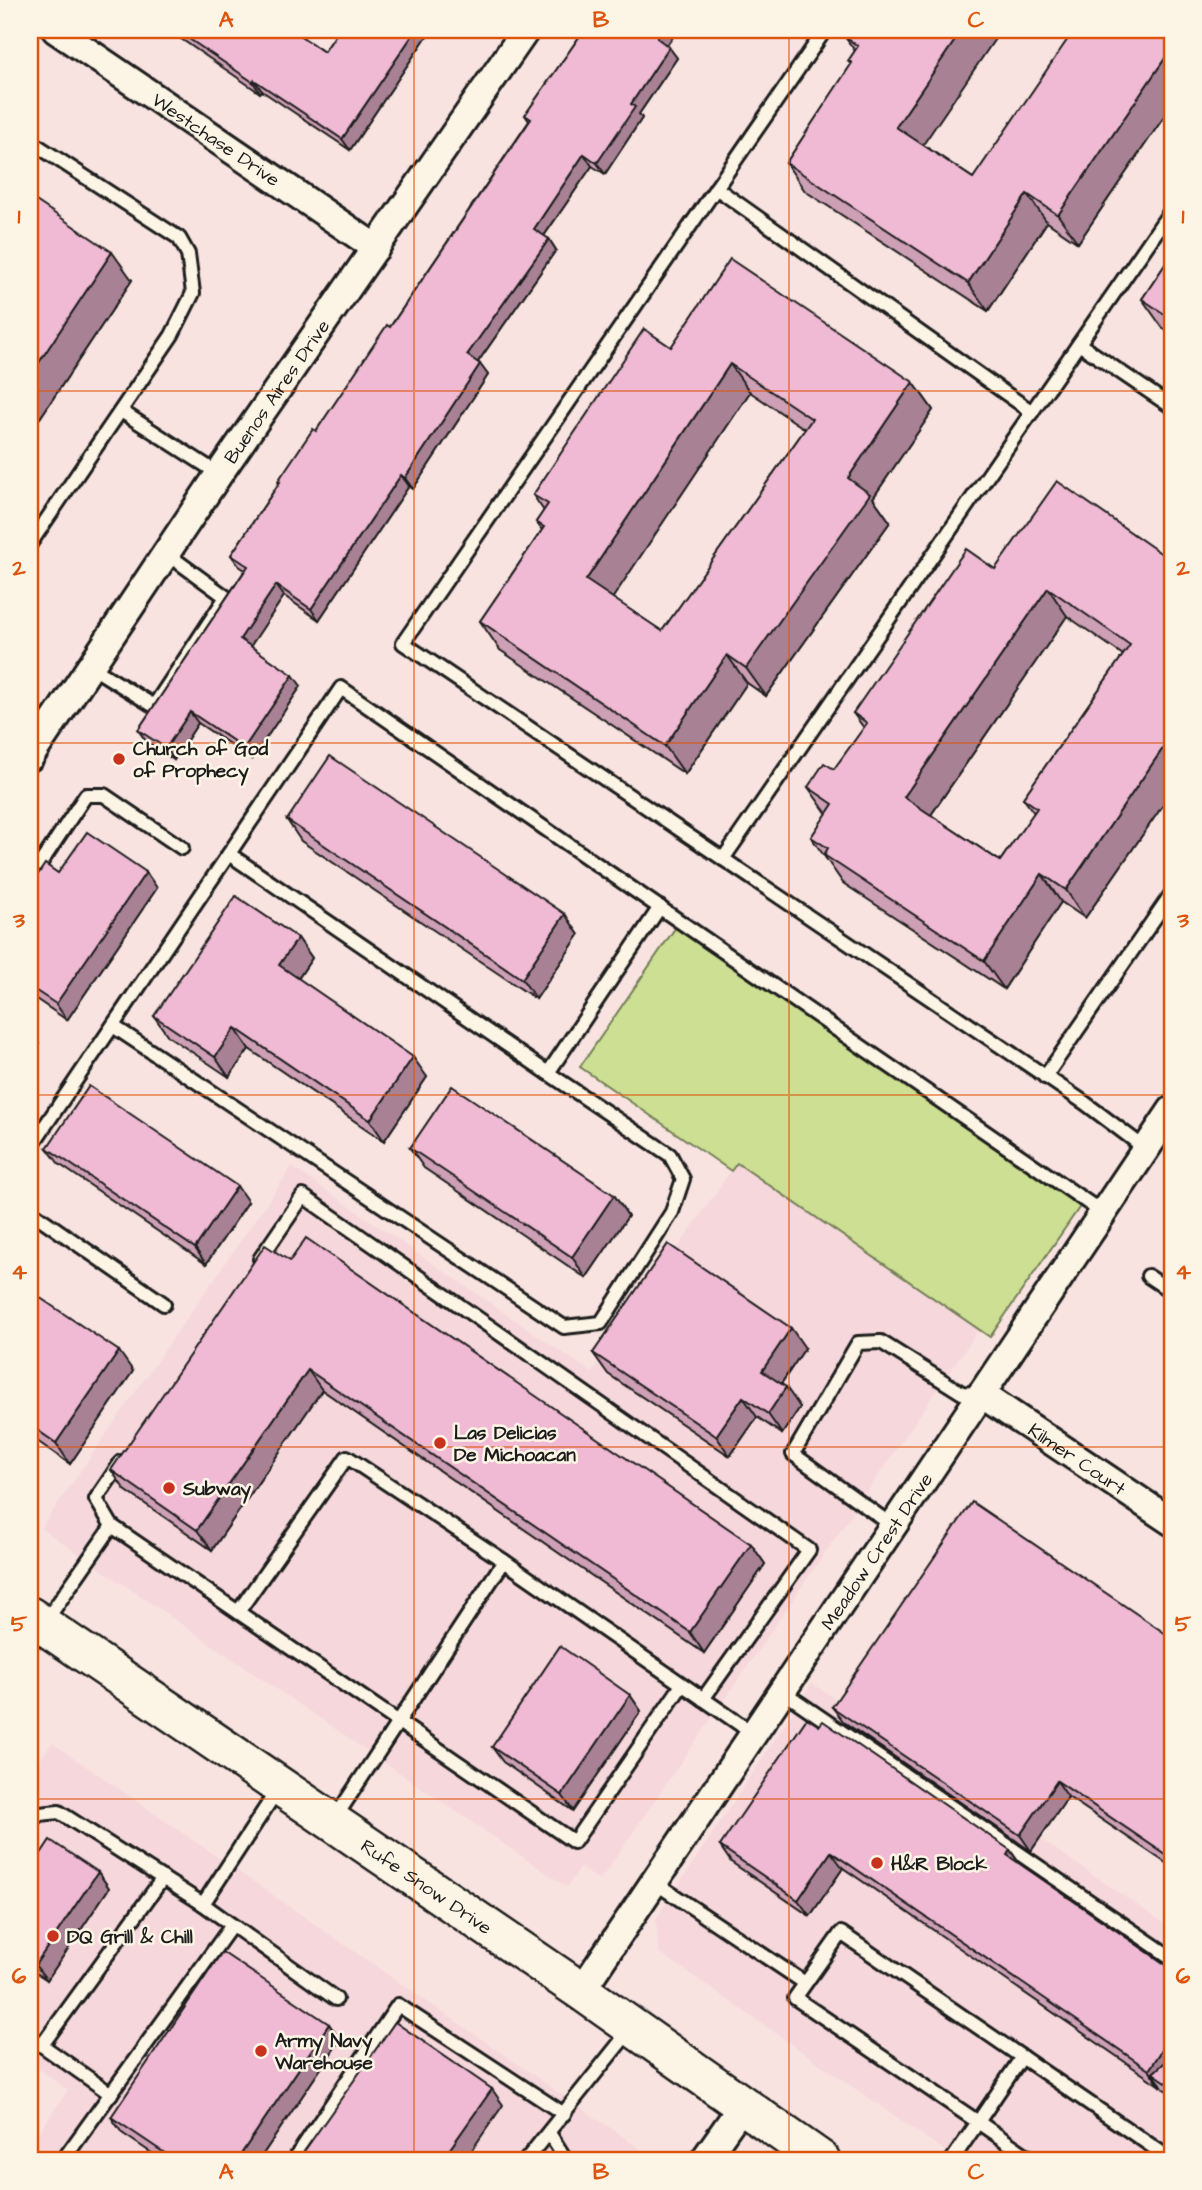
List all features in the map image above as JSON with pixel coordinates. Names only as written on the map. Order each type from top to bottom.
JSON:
[{"type":"main road","name":"Rufe Snow Drive","points":[[34,1628],[333,1821],[821,2160]]},
{"type":"street","name":"Westchase Drive","points":[[56,30],[376,248]]},
{"type":"street","name":"Buenos Aires Drive","points":[[30,757],[219,474],[526,30]]},
{"type":"street","name":"Meadow Crest Drive","points":[[581,1991],[1146,1149],[1171,1116]]},
{"type":"street","name":"Kilmer Court","points":[[981,1394],[1172,1522]]},
{"type":"street","points":[[704,2160],[743,2106]]},
{"type":"lane","points":[[825,30],[403,643],[1045,1077],[1146,1149]]},
{"type":"lane","points":[[30,141],[180,238],[188,254],[193,293],[172,335],[30,544]]},
{"type":"lane","points":[[716,187],[1032,412]]},
{"type":"lane","points":[[723,859],[1172,209]]},
{"type":"lane","points":[[1079,344],[1172,407]]},
{"type":"lane","points":[[121,411],[219,474]]},
{"type":"lane","points":[[90,666],[154,706],[226,597],[166,553]]},
{"type":"lane","points":[[30,1148],[341,688],[1103,1213]]},
{"type":"lane","points":[[30,878],[86,795],[104,795],[182,848]]},
{"type":"lane","points":[[113,1026],[564,1326],[601,1323],[672,1212],[683,1179],[670,1155],[229,855]]},
{"type":"lane","points":[[1045,1077],[1172,893]]},
{"type":"lane","points":[[548,1073],[660,907]]},
{"type":"lane","points":[[249,1275],[303,1196],[809,1550],[703,1699]]},
{"type":"lane","points":[[30,1211],[164,1304]]},
{"type":"lane","points":[[1148,1276],[1172,1292]]},
{"type":"lane","points":[[893,1526],[793,1454],[858,1343],[881,1342],[962,1393],[981,1394]]},
{"type":"lane","points":[[127,1454],[96,1499],[112,1526],[574,1842],[682,1685]]},
{"type":"lane","points":[[238,1612],[347,1457],[504,1561],[754,1734]]},
{"type":"lane","points":[[34,1628],[112,1526]]},
{"type":"lane","points":[[333,1821],[504,1561]]},
{"type":"lane","points":[[782,1691],[1172,1958]]},
{"type":"lane","points":[[203,1904],[280,1786]]},
{"type":"lane","points":[[30,1821],[40,1814],[59,1812],[203,1904],[336,1999]]},
{"type":"lane","points":[[42,2045],[163,1878]]},
{"type":"lane","points":[[654,1882],[805,1983]]},
{"type":"lane","points":[[64,2160],[232,1925]]},
{"type":"lane","points":[[1033,2160],[795,1998],[841,1933],[1172,2160]]},
{"type":"lane","points":[[294,2160],[398,2005],[564,2114]]},
{"type":"lane","points":[[526,2160],[632,2027]]},
{"type":"lane","points":[[30,2037],[111,2094]]},
{"type":"lane","points":[[952,2160],[1022,2057]]},
{"type":"lane","points":[[550,2133],[566,2160]]},
{"type":"shaded area","points":[[737,1162],[979,1329],[600,1880],[580,1868],[567,1887],[41,1528],[292,1167],[592,1373]]},
{"type":"shaded area","points":[[812,1683],[1172,1929],[1172,2160],[958,2160],[659,1952],[656,1919]]},
{"type":"shaded area","points":[[52,1743],[655,2159],[30,2160],[30,2146],[68,2090],[30,2063],[30,1764],[35,1767]]},
{"type":"green space","points":[[676,927],[1081,1205],[990,1337],[737,1163],[731,1171],[580,1067]]},
{"type":"building","points":[[176,30],[292,30],[324,52],[339,30],[416,30],[342,139]]},
{"type":"building","points":[[584,30],[662,30],[657,38],[669,47],[631,104],[635,107],[597,163],[584,154],[534,229],[549,239],[467,355],[480,364],[405,478],[401,475],[311,609],[276,585],[240,639],[293,675],[244,748],[190,712],[166,748],[138,730],[248,566],[231,555],[313,429],[316,431],[387,325],[390,327],[531,119],[525,115]]},
{"type":"building","points":[[850,30],[962,30],[896,127],[973,178],[1074,30],[1172,30],[1172,48],[1058,215],[1027,194],[968,283],[786,163],[852,63],[848,61],[858,46],[845,37]]},
{"type":"building","points":[[30,197],[112,252],[30,376]]},
{"type":"building","points":[[1172,254],[1172,319],[1142,299]]},
{"type":"building","points":[[730,259],[913,382],[848,478],[870,494],[746,668],[727,655],[665,746],[480,621],[544,527],[536,522],[548,504],[533,495],[644,329],[671,347]],"holes":[[[730,364],[812,419],[662,631],[586,580]]]},
{"type":"building","points":[[1057,481],[1172,561],[1172,697],[1169,702],[1172,705],[1172,735],[1066,890],[1042,874],[984,961],[824,855],[828,848],[811,837],[833,804],[808,787],[824,763],[834,769],[867,723],[853,713],[966,549],[995,569]],"holes":[[[1048,588],[1130,645],[1023,798],[1037,808],[1000,861],[904,797]]]},
{"type":"building","points":[[330,756],[565,914],[522,979],[287,820]]},
{"type":"building","points":[[87,832],[146,872],[56,1004],[30,987],[30,886],[45,864],[58,873]]},
{"type":"building","points":[[236,896],[298,938],[279,965],[413,1057],[370,1120],[235,1028],[215,1057],[154,1016]]},
{"type":"building","points":[[89,1086],[237,1186],[195,1248],[47,1148]]},
{"type":"building","points":[[452,1086],[614,1195],[572,1257],[410,1148]]},
{"type":"building","points":[[306,1238],[751,1544],[690,1632],[308,1370],[197,1530],[111,1470],[265,1245],[290,1261]]},
{"type":"building","points":[[668,1244],[791,1328],[762,1371],[786,1387],[768,1414],[743,1397],[716,1436],[593,1353]]},
{"type":"building","points":[[30,1291],[119,1351],[56,1443],[30,1425]]},
{"type":"building","points":[[972,1502],[1172,1638],[1172,1859],[1057,1781],[1020,1835],[832,1707]]},
{"type":"building","points":[[560,1646],[630,1695],[562,1795],[492,1747]]},
{"type":"building","points":[[807,1718],[819,1726],[823,1721],[1010,1850],[1007,1855],[1172,1969],[1172,2035],[1149,2070],[831,1852],[798,1900],[720,1846]]},
{"type":"building","name":"DQ Grill & Chill","points":[[50,1840],[98,1872],[35,1965],[30,1961],[30,1870]]},
{"type":"building","points":[[222,1952],[329,2024],[237,2160],[175,2160],[111,2117]]},
{"type":"building","points":[[395,2022],[492,2089],[442,2160],[298,2160]]},
{"type":"building","points":[[1172,2056],[1172,2086],[1153,2073]]},
{"type":"place","name":"Church of God of Prophecy","points":[[119,759]]},
{"type":"place","name":"Las Delicias De Michoacan","points":[[440,1443]]},
{"type":"place","name":"Subway","points":[[169,1488]]},
{"type":"place","name":"H&R Block","points":[[877,1863]]},
{"type":"place","name":"DQ Grill & Chill","points":[[53,1936]]},
{"type":"place","name":"Army Navy Warehouse","points":[[261,2051]]}]
